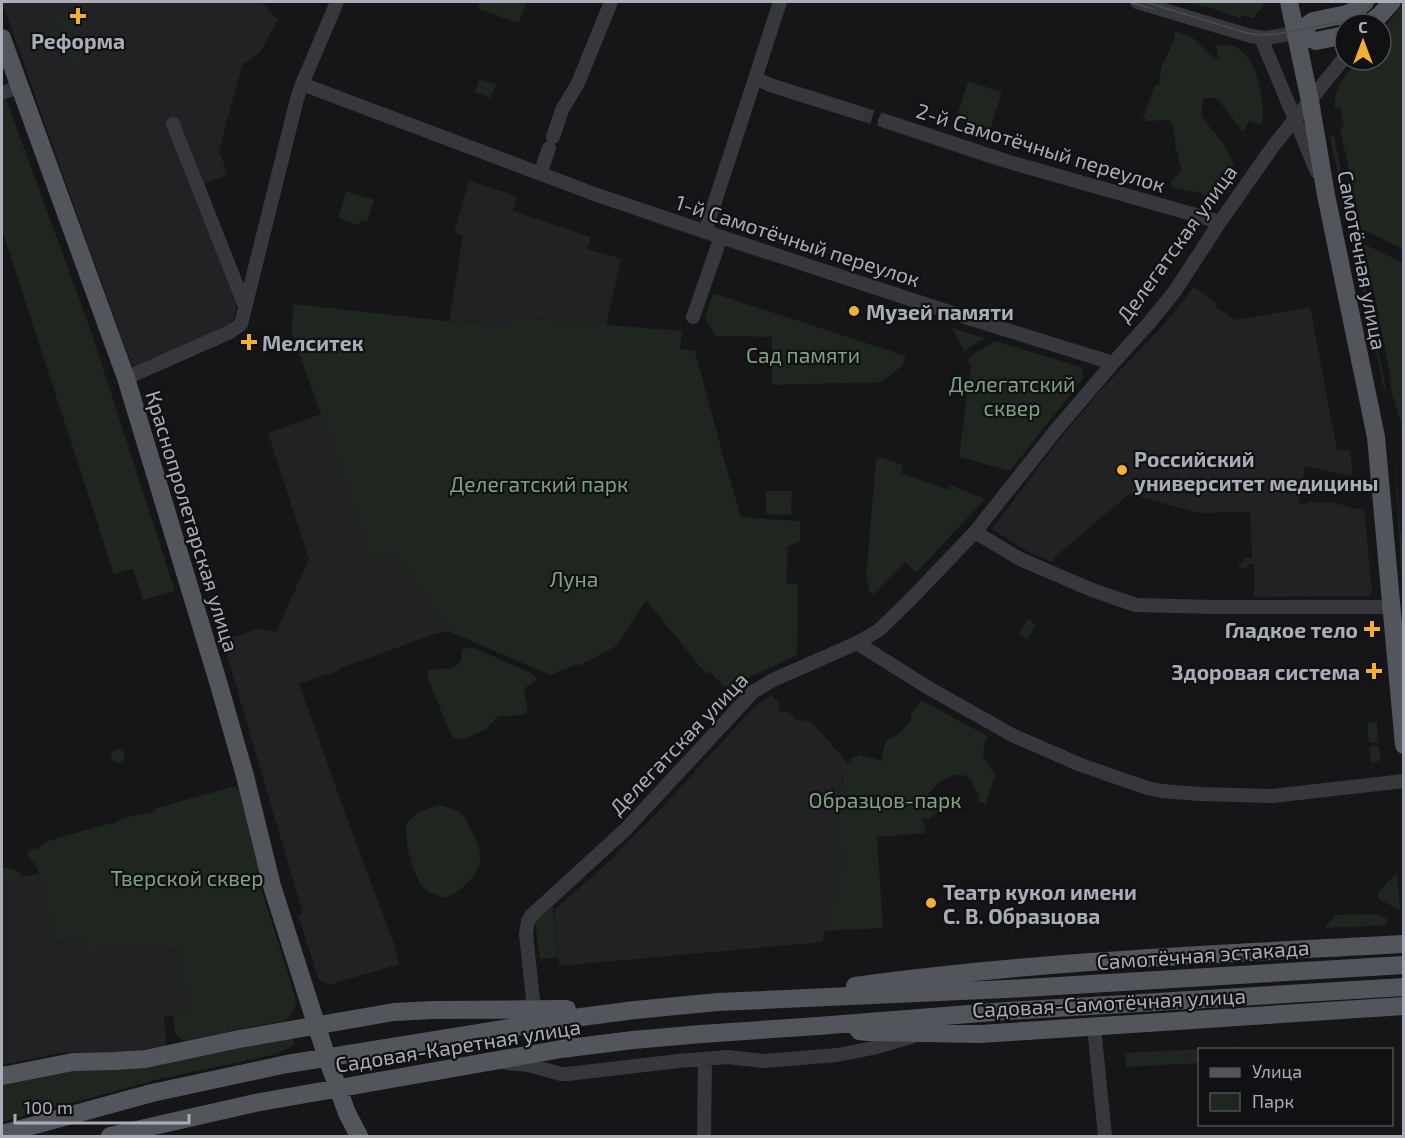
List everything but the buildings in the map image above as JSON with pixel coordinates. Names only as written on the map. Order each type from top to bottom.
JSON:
[{"type":"main road","name":"Самотёчная улица","points":[[1289,2],[1310,101],[1326,195],[1377,437],[1404,745]]},
{"type":"main road","points":[[1296,33],[1313,21],[1347,14],[1365,2]]},
{"type":"main road","points":[[1296,33],[1316,40],[1333,37]]},
{"type":"main road","name":"Краснопролетарская улица","points":[[2,38],[10,90],[126,378],[219,685],[245,776],[272,886],[327,1058],[347,1113],[359,1137]]},
{"type":"main road","name":"Садовая-Самотёчная улица","points":[[815,997],[848,987],[982,970],[1404,944]]},
{"type":"main road","points":[[1332,947],[1344,950],[1351,958],[1354,993],[1353,999],[1348,1004],[1333,1011]]},
{"type":"main road","name":"Самотёчная эстакада","points":[[815,997],[1006,989],[1404,965]]},
{"type":"main road","name":"Самотёчная эстакада","points":[[818,1026],[1008,1011],[1404,987]]},
{"type":"main road","name":"Садовая-Каретная улица","points":[[2,1134],[152,1094],[247,1072],[327,1058],[558,1020],[635,1010],[718,1002],[815,997]]},
{"type":"main road","name":"Садовая-Самотёчная улица","points":[[818,1026],[868,1032],[980,1034],[1404,1006]]},
{"type":"main road","name":"Садовая-Каретная улица","points":[[2,1076],[73,1062],[145,1059],[239,1039],[401,1011],[635,1010]]},
{"type":"main road","name":"Садовая-Каретная улица","points":[[110,1137],[255,1103],[561,1050],[633,1040],[818,1026]]},
{"type":"street","points":[[126,378],[236,329],[242,322],[308,86],[337,2]]},
{"type":"street","points":[[540,174],[562,110],[578,83],[611,2]]},
{"type":"street","points":[[705,232],[780,2]]},
{"type":"street","points":[[1137,2],[1261,38],[1296,33]]},
{"type":"street","points":[[1261,38],[1326,195]]},
{"type":"street","name":"Делегатская улица","points":[[534,1009],[526,934],[528,921],[532,915],[626,829],[753,692],[773,680],[870,636],[888,622],[975,532],[1056,430],[1175,291],[1274,145],[1333,72]]},
{"type":"street","points":[[756,78],[859,113]]},
{"type":"street","name":"1-й Самотёчный переулок","points":[[308,86],[597,195],[962,316],[1113,363]]},
{"type":"street","name":"2-й Самотёчный переулок","points":[[885,122],[1006,160],[1220,222]]},
{"type":"street","points":[[173,124],[245,306]]},
{"type":"street","points":[[693,317],[721,237]]},
{"type":"street","points":[[975,532],[1029,563],[1092,590],[1136,605],[1392,607]]},
{"type":"street","points":[[857,643],[927,687],[1014,736],[1081,765],[1147,788],[1200,794],[1272,796],[1404,780]]},
{"type":"street","points":[[1094,1027],[1105,1137]]},
{"type":"street","points":[[492,1061],[528,1065],[567,1074],[705,1059],[764,1060],[837,1055],[873,1048],[900,1039],[932,1034]]},
{"type":"street","points":[[704,1137],[705,1059]]},
{"type":"shaded area","points":[[2,2],[262,2],[278,20],[260,52],[242,65],[219,151],[226,170],[224,176],[203,184],[242,284],[234,317],[229,325],[137,367],[131,363]]},
{"type":"shaded area","points":[[469,181],[517,196],[513,211],[591,237],[587,249],[621,259],[606,325],[512,317],[511,328],[449,321],[463,236],[454,233]]},
{"type":"shaded area","points":[[1194,287],[1217,304],[1216,307],[1236,320],[1310,307],[1337,450],[1350,451],[1353,476],[1304,466],[1303,494],[1299,495],[1300,505],[1307,505],[1307,502],[1331,502],[1364,509],[1372,592],[1368,596],[1254,597],[1254,564],[1248,564],[1247,568],[1239,568],[1239,563],[1243,562],[1244,558],[1252,558],[1250,512],[1199,513],[1129,494],[1056,556],[1052,562],[1028,552],[992,529],[1055,445],[1100,391],[1162,327]]},
{"type":"shaded area","points":[[321,414],[371,558],[393,551],[450,632],[437,633],[299,684],[394,944],[399,964],[329,985],[319,980],[298,915],[303,914],[224,645],[228,643],[226,639],[258,629],[276,632],[309,559],[268,433]]},
{"type":"shaded area","points":[[771,695],[779,702],[779,711],[788,712],[796,720],[811,721],[848,764],[842,780],[841,876],[822,942],[559,966],[554,908],[557,908],[616,855],[753,708]]},
{"type":"shaded area","points":[[39,873],[54,941],[81,936],[143,942],[178,950],[188,1012],[164,1017],[166,1038],[163,1046],[126,1052],[65,1052],[2,1065],[2,881]]},
{"type":"green space","points":[[480,2],[526,2],[519,23],[478,9]]},
{"type":"green space","points":[[1184,2],[1263,2],[1264,5],[1253,18],[1244,15],[1239,18]]},
{"type":"green space","points":[[1403,4],[1403,249],[1362,231],[1340,128],[1344,126],[1340,107],[1335,108],[1338,88],[1348,72],[1393,72],[1393,17]]},
{"type":"green space","points":[[70,11],[90,58],[68,67],[48,20]]},
{"type":"green space","points":[[1175,31],[1192,37],[1213,57],[1219,58],[1216,46],[1236,47],[1250,61],[1261,91],[1263,116],[1261,125],[1249,121],[1243,132],[1220,102],[1215,98],[1203,98],[1201,116],[1223,143],[1234,165],[1224,186],[1215,195],[1209,197],[1197,192],[1173,188],[1171,183],[1180,172],[1181,167],[1171,124],[1169,120],[1146,121],[1142,116],[1147,112],[1145,112],[1155,85],[1159,86],[1161,68],[1174,40]]},
{"type":"green space","points":[[479,79],[496,84],[491,98],[475,92]]},
{"type":"green space","points":[[968,81],[1002,92],[990,130],[956,119]]},
{"type":"green space","points":[[6,99],[92,334],[175,591],[143,600],[133,569],[114,574],[2,230],[2,100]]},
{"type":"green space","points":[[1334,136],[1351,222],[1348,222],[1330,137]]},
{"type":"green space","points":[[346,191],[374,200],[367,222],[361,220],[359,225],[338,218]]},
{"type":"green space","points":[[1364,244],[1403,263],[1403,463],[1401,424],[1391,390],[1390,373]]},
{"type":"green space","points":[[1358,253],[1386,389],[1384,390],[1355,254]]},
{"type":"green space","name":"Сад памяти","points":[[713,293],[906,356],[902,366],[881,382],[772,385],[772,337],[715,336],[705,318]]},
{"type":"green space","name":"Делегатский парк","points":[[293,304],[510,328],[512,317],[682,331],[680,349],[695,351],[741,517],[800,521],[800,542],[788,546],[786,583],[798,584],[797,655],[740,682],[729,692],[709,671],[706,674],[646,600],[616,646],[579,666],[578,664],[550,675],[450,632],[393,551],[371,559],[292,333]]},
{"type":"green space","points":[[952,328],[984,338],[964,351]]},
{"type":"green space","name":"Делегатский сквер","points":[[995,341],[1081,367],[1084,377],[1010,471],[959,457],[971,365],[968,360],[970,356]]},
{"type":"green space","points":[[1394,440],[1403,563],[1404,590],[1402,590]]},
{"type":"green space","points":[[880,457],[903,465],[901,473],[948,490],[950,485],[985,499],[916,573],[905,562],[873,595],[869,591],[866,576],[876,461]]},
{"type":"green space","points":[[766,491],[792,491],[791,515],[766,514]]},
{"type":"green space","points":[[1028,619],[1036,625],[1027,639],[1019,634]]},
{"type":"green space","points":[[474,648],[529,672],[536,680],[526,687],[524,693],[527,707],[524,715],[499,716],[486,730],[460,740],[454,738],[450,733],[427,671],[451,668],[459,664],[463,649]]},
{"type":"green space","name":"Образцов-парк","points":[[921,700],[989,737],[985,742],[983,755],[995,775],[986,804],[981,802],[978,805],[979,795],[971,780],[965,776],[953,776],[942,781],[929,794],[932,802],[941,804],[937,808],[938,812],[929,819],[922,818],[926,824],[924,833],[877,837],[883,928],[824,931],[839,879],[841,793],[847,765],[854,757],[860,755],[881,761],[886,741],[900,733],[911,720],[911,714]]},
{"type":"green space","points":[[1377,722],[1378,742],[1369,743],[1367,723]]},
{"type":"green space","points":[[1379,746],[1380,761],[1371,762],[1369,747]]},
{"type":"green space","points":[[115,749],[121,749],[125,756],[121,763],[115,763],[111,759],[111,753]]},
{"type":"green space","name":"Тверской сквер","points":[[236,787],[240,792],[260,869],[260,885],[296,1001],[290,1016],[284,1021],[184,1041],[176,1034],[173,1015],[188,1012],[178,950],[158,945],[154,948],[141,946],[135,943],[129,947],[117,947],[85,954],[81,936],[54,941],[39,873],[27,855],[30,850],[38,848],[47,841]]},
{"type":"green space","points":[[438,805],[455,810],[466,820],[476,841],[480,861],[473,877],[447,898],[430,892],[421,885],[414,869],[406,838],[409,820]]},
{"type":"green space","points":[[2,868],[19,872],[23,877],[2,882]]},
{"type":"green space","points":[[1397,875],[1400,910],[1380,900],[1377,895]]},
{"type":"green space","points":[[553,906],[558,957],[540,959],[535,921]]},
{"type":"green space","points":[[1376,914],[1387,919],[1387,925],[1326,928],[1336,915]]},
{"type":"green space","points":[[294,1038],[293,1045],[277,1054],[159,1079],[2,1122],[2,1085],[61,1072]]},
{"type":"green space","points":[[1198,1049],[1198,1063],[1126,1067],[1125,1053]]},
{"type":"tunnel","points":[[859,113],[885,121]]},
{"type":"tram line","points":[[1129,2],[1153,9]]},
{"type":"tram line","points":[[1145,2],[1247,33],[1261,35],[1345,21],[1360,14],[1375,2]]},
{"type":"place","name":"Реформа","points":[[78,16]]},
{"type":"place","name":"Музей памяти","points":[[854,311]]},
{"type":"place","name":"Мелситек","points":[[249,342]]},
{"type":"place","name":"Российский университет медицины","points":[[1122,470]]},
{"type":"place","name":"Гладкое тело","points":[[1372,629]]},
{"type":"place","name":"Здоровая система","points":[[1374,671]]},
{"type":"place","name":"Театр кукол имени С. В. Образцова","points":[[931,903]]},
{"type":"park label","name":"Луна","points":[[574,578]]}]
